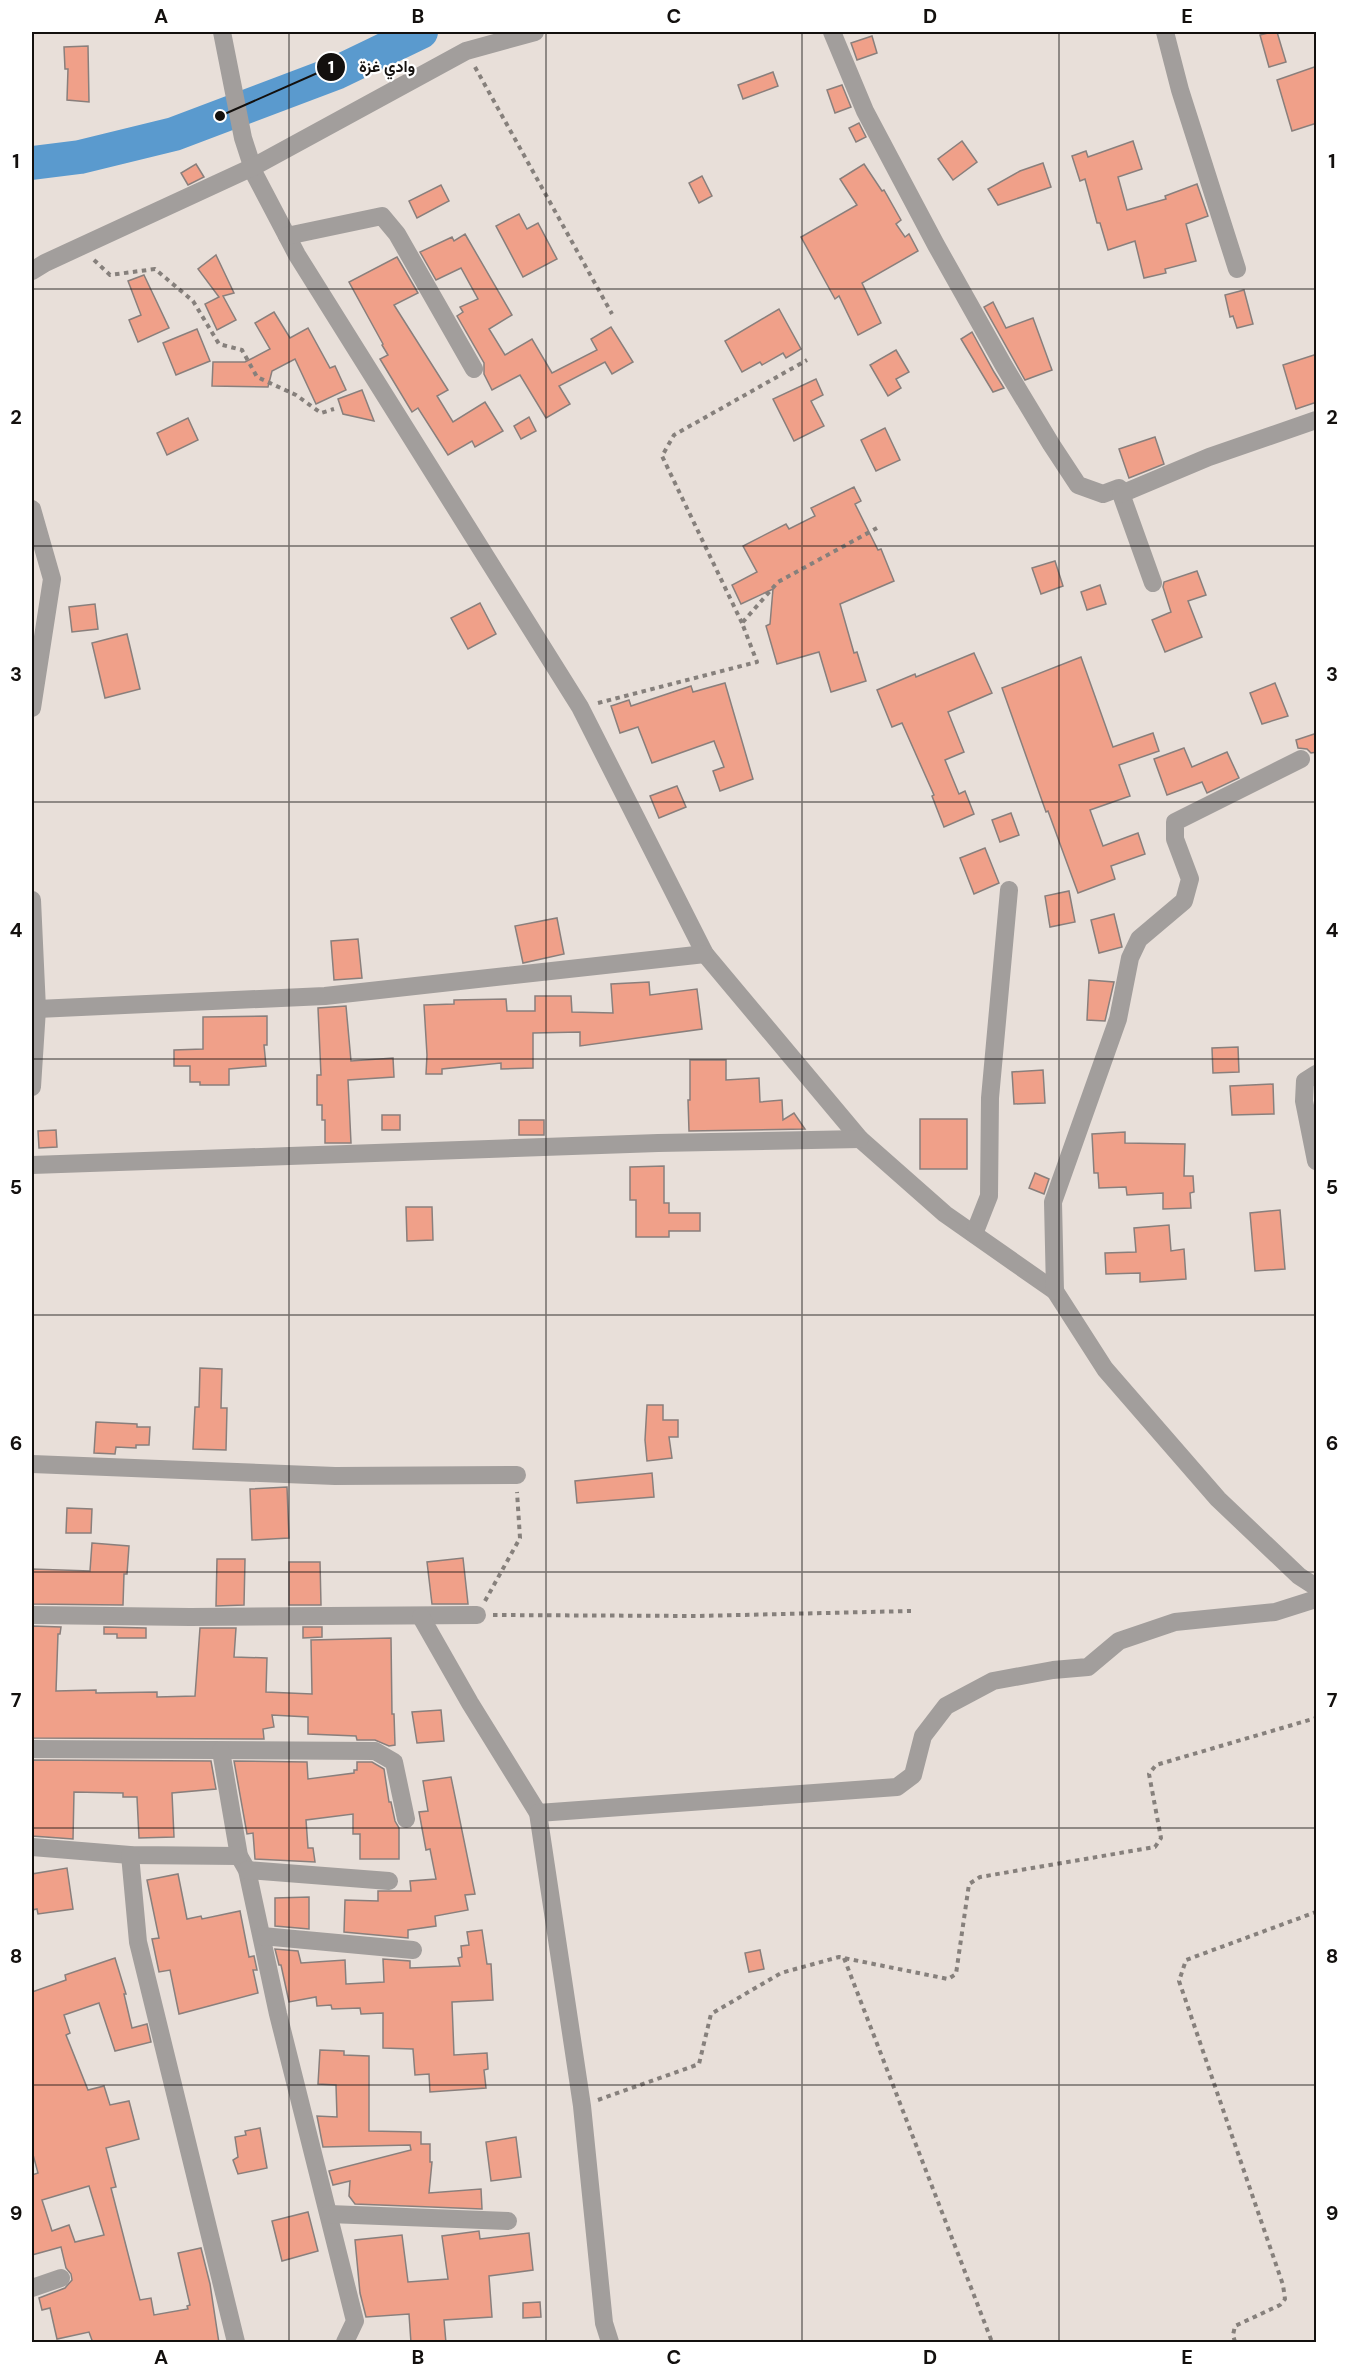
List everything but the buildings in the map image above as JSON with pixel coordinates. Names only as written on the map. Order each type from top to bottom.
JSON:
[{"type":"street","points":[[222,32],[243,138],[253,167],[287,236],[346,335],[580,707],[705,954],[860,1139],[945,1214],[1055,1291],[1105,1369],[1218,1499],[1299,1576],[1317,1587]]},
{"type":"street","points":[[32,271],[253,167],[466,51],[535,32]]},
{"type":"street","points":[[832,32],[865,111],[1004,366],[1078,485],[1103,494],[1119,488],[1153,583]]},
{"type":"street","points":[[1165,32],[1180,90],[1237,269]]},
{"type":"street","points":[[287,236],[382,216],[397,234],[474,369]]},
{"type":"street","points":[[1121,494],[1209,457],[1317,420]]},
{"type":"street","points":[[32,509],[52,579],[35,668],[32,708]]},
{"type":"street","points":[[1055,1291],[1053,1202],[1118,1019],[1130,958],[1139,939],[1184,901],[1190,879],[1175,839],[1175,822],[1301,759]]},
{"type":"street","points":[[974,1234],[989,1196],[990,1098],[1009,890]]},
{"type":"street","points":[[32,900],[38,1009],[32,1088]]},
{"type":"street","points":[[38,1009],[325,996],[705,954]]},
{"type":"street","points":[[1317,1074],[1305,1081],[1304,1101],[1317,1161]]},
{"type":"street","points":[[32,1165],[658,1143],[860,1139]]},
{"type":"street","points":[[32,1464],[335,1476],[517,1474]]},
{"type":"street","points":[[538,1813],[897,1787],[913,1775],[923,1736],[946,1706],[993,1681],[1053,1670],[1088,1667],[1119,1641],[1175,1622],[1275,1612],[1317,1599]]},
{"type":"street","points":[[32,1615],[421,1617],[477,1615]]},
{"type":"street","points":[[421,1617],[470,1703],[538,1813],[582,2106],[604,2323],[610,2343]]},
{"type":"street","points":[[32,1749],[375,1751],[394,1762],[406,1819]]},
{"type":"street","points":[[220,1751],[278,2014],[355,2321],[345,2343]]},
{"type":"street","points":[[32,1847],[243,1863],[389,1881]]},
{"type":"street","points":[[130,1855],[138,1942],[236,2343]]},
{"type":"street","points":[[262,1936],[413,1950]]},
{"type":"street","points":[[329,2214],[508,2222]]},
{"type":"street","points":[[32,2288],[62,2278]]},
{"type":"path","points":[[466,51],[612,314]]},
{"type":"path","points":[[80,247],[110,275],[155,269],[193,301],[219,344],[242,350],[258,377],[296,395],[321,413],[334,409]]},
{"type":"path","points":[[580,707],[758,662],[742,623],[662,456],[674,435],[807,360]]},
{"type":"path","points":[[742,623],[778,582],[877,528]]},
{"type":"path","points":[[517,1474],[520,1538],[477,1615],[697,1616],[911,1611]]},
{"type":"path","points":[[582,2106],[699,2064],[711,2014],[781,1973],[839,1957],[948,1979],[956,1974],[969,1884],[980,1877],[1155,1847],[1161,1838],[1149,1774],[1156,1765],[1317,1718]]},
{"type":"path","points":[[1235,2343],[1235,2326],[1280,2305],[1285,2299],[1283,2285],[1179,1981],[1186,1960],[1317,1912]]},
{"type":"path","points":[[844,1958],[992,2343]]},
{"type":"waterway","points":[[32,163],[80,157],[174,134],[338,72],[421,32]]},
{"type":"place","name":"وادي غزة","points":[[220,116]]}]
